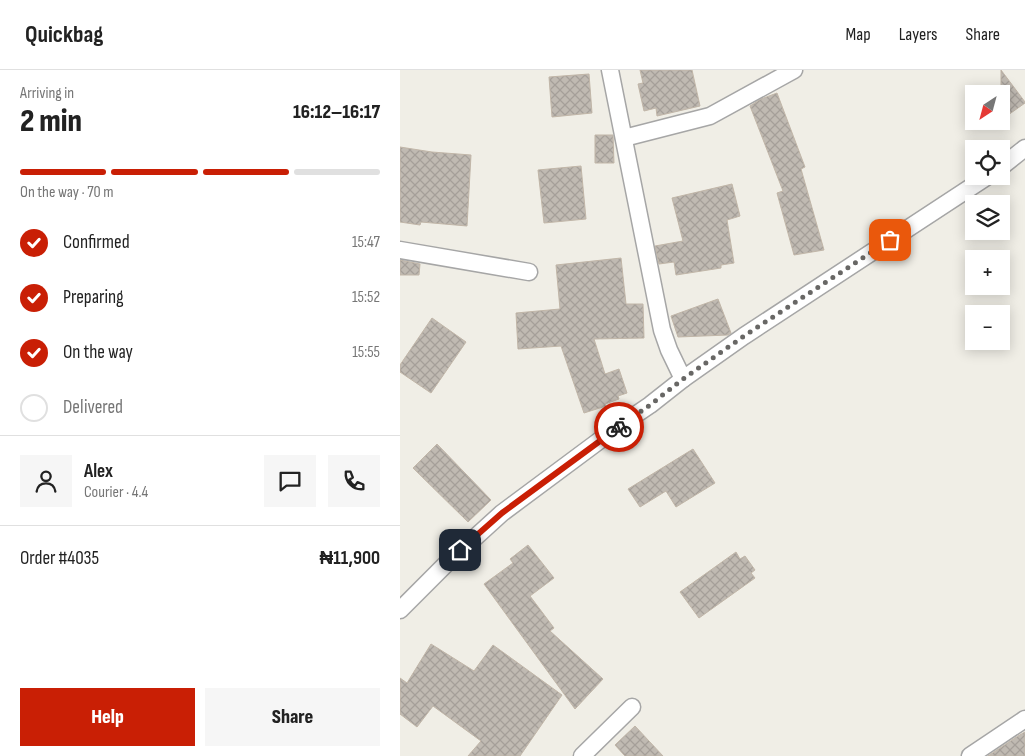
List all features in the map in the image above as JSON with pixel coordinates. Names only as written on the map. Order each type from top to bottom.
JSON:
[{"type":"street","points":[[610,70],[662,330],[683,379]]},
{"type":"street","points":[[624,138],[710,116],[794,70]]},
{"type":"street","points":[[1010,160],[1025,148]]},
{"type":"street","points":[[400,610],[446,563],[502,513],[619,426],[744,336],[974,185]]},
{"type":"street","points":[[400,250],[529,272]]},
{"type":"street","points":[[582,756],[632,706]]},
{"type":"street","points":[[970,756],[1025,719]]},
{"type":"building","points":[[640,70],[692,70],[700,106],[657,116],[656,108],[644,111],[638,84],[643,83]]},
{"type":"building","points":[[1001,70],[1025,102],[1010,114],[1010,85],[1001,85]]},
{"type":"building","points":[[589,74],[592,113],[552,117],[549,77]]},
{"type":"building","points":[[777,93],[805,167],[801,169],[824,250],[794,255],[777,193],[783,191],[750,106],[761,99]]},
{"type":"building","points":[[595,135],[613,135],[614,163],[595,163]]},
{"type":"building","points":[[400,147],[471,155],[467,226],[421,222],[420,225],[400,222]]},
{"type":"building","points":[[581,166],[586,219],[544,223],[538,170]]},
{"type":"building","points":[[732,184],[740,216],[727,220],[734,263],[721,265],[721,268],[676,275],[674,262],[659,264],[655,246],[683,241],[672,198]]},
{"type":"building","points":[[621,258],[626,304],[643,304],[644,338],[594,339],[605,374],[619,369],[627,393],[618,396],[619,399],[605,404],[606,406],[584,413],[561,346],[518,349],[516,313],[560,309],[556,265]]},
{"type":"building","points":[[400,260],[420,264],[419,275],[400,275]]},
{"type":"building","points":[[718,299],[731,333],[728,335],[678,337],[671,316]]},
{"type":"building","points":[[432,318],[466,342],[431,393],[400,372],[400,365]]},
{"type":"building","points":[[437,444],[491,500],[468,522],[413,468]]},
{"type":"building","points":[[693,449],[715,483],[676,507],[666,491],[640,507],[628,489]]},
{"type":"building","points":[[528,545],[554,578],[530,596],[554,628],[550,631],[603,679],[575,709],[484,584],[513,563],[510,559]]},
{"type":"building","points":[[736,552],[740,559],[745,556],[755,570],[751,573],[755,578],[699,618],[680,592]]},
{"type":"building","points":[[431,644],[474,671],[493,645],[562,695],[520,756],[468,756],[481,741],[433,706],[417,727],[400,714],[400,678],[407,683]]},
{"type":"building","points":[[635,726],[663,756],[625,756],[615,745]]},
{"type":"building","points":[[1025,732],[1025,756],[988,756],[1018,736]]},
{"type":"way so far","points":[[619,427],[744,336],[890,240]]},
{"type":"route","points":[[460,550],[502,513],[619,427]]}]
